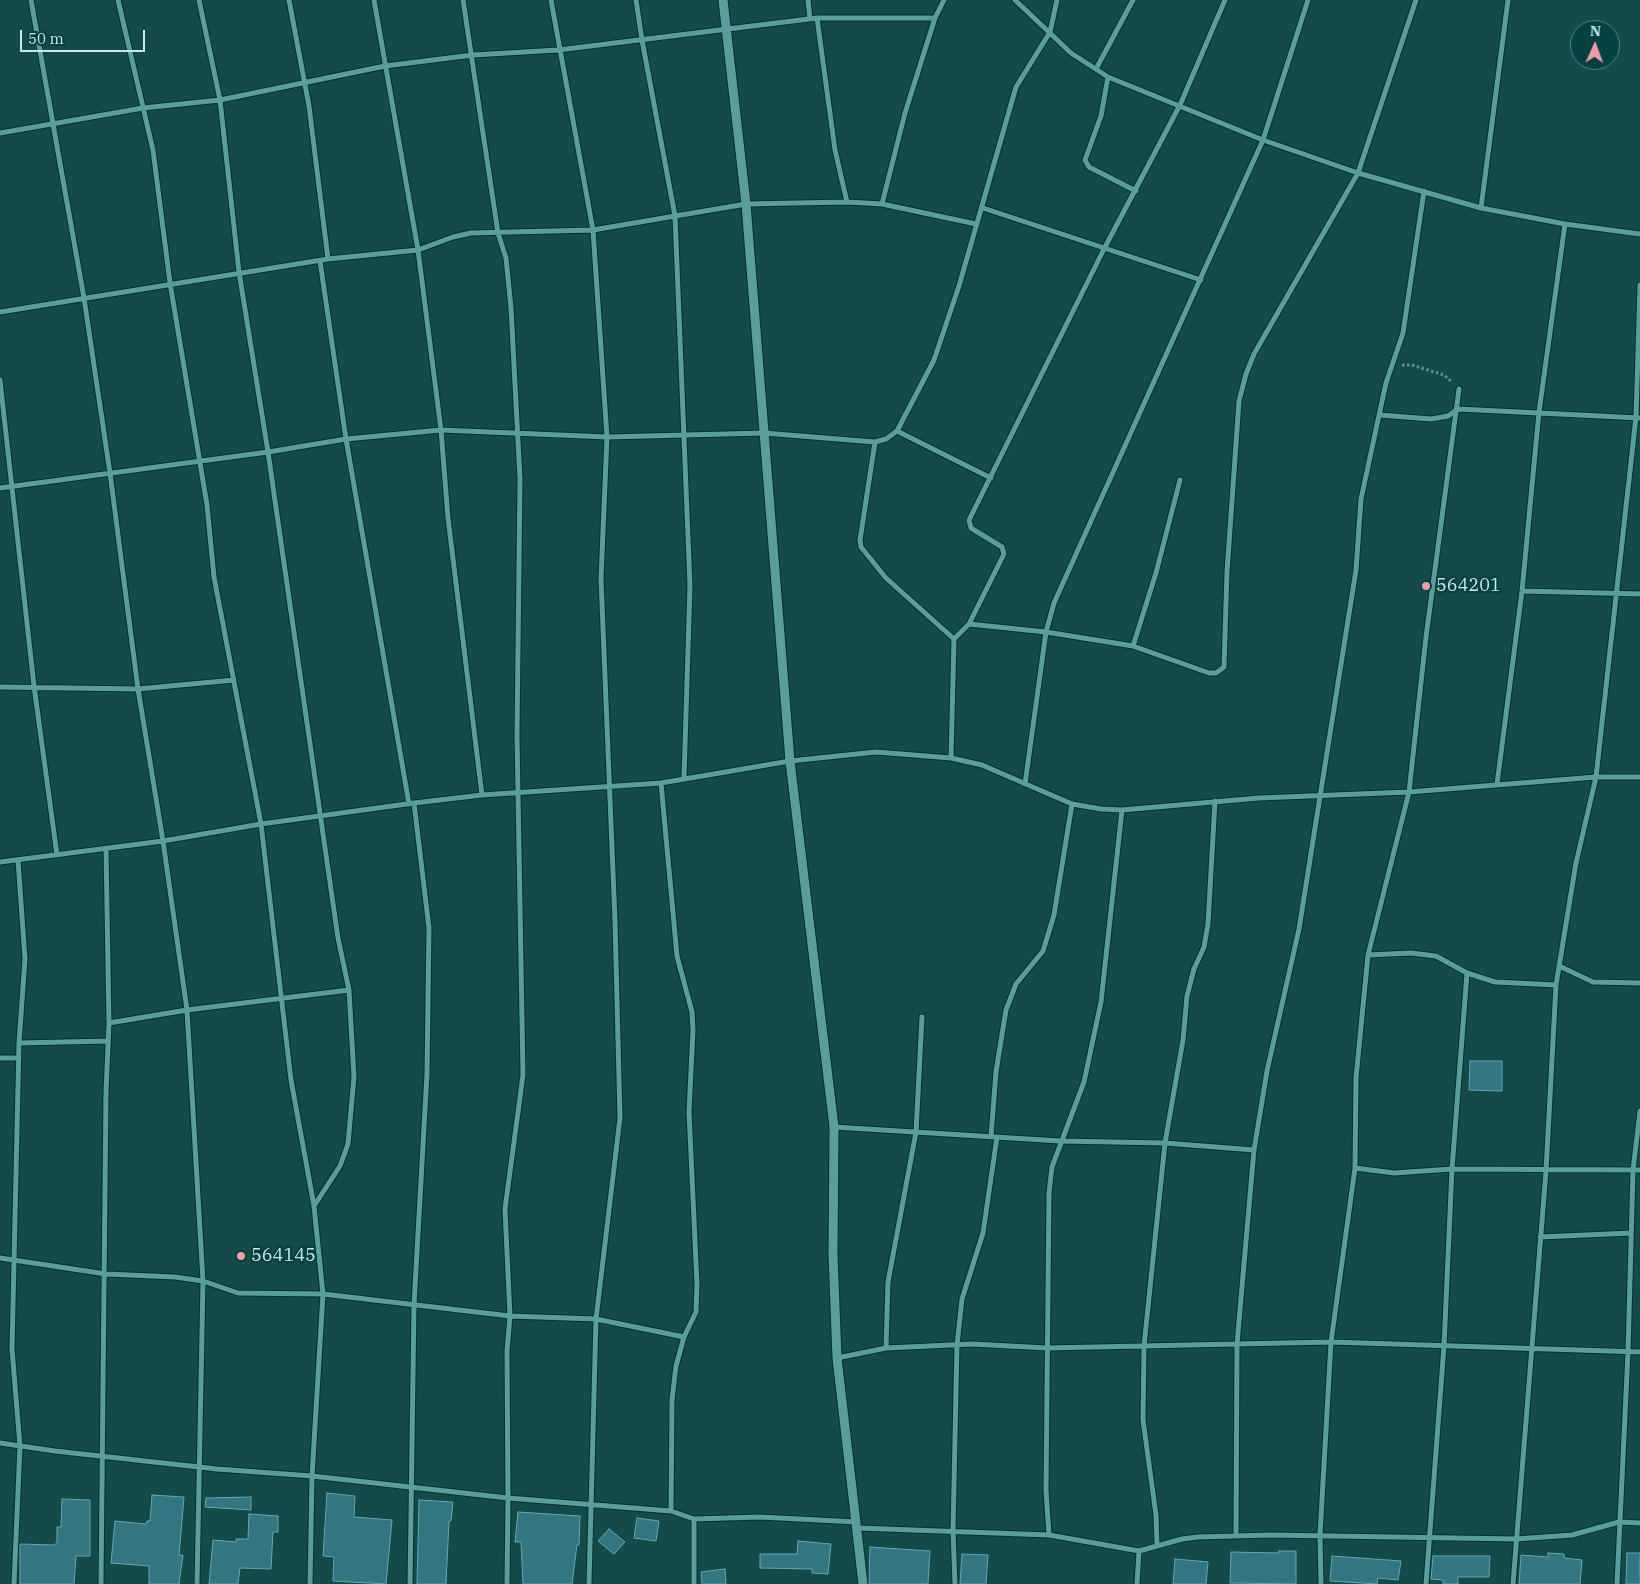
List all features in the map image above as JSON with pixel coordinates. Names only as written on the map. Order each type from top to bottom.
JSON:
[{"type":"street","points":[[31,0],[55,123],[84,298],[110,472],[138,689],[163,842],[187,1010],[203,1281],[197,1584]]},
{"type":"street","points":[[118,0],[153,150],[170,283],[207,505],[214,577],[261,824],[291,1080],[314,1206],[323,1294],[312,1476],[310,1584]]},
{"type":"street","points":[[199,0],[220,100],[239,272],[268,452],[338,938],[350,990],[354,1077],[348,1144],[340,1166],[314,1206]]},
{"type":"street","points":[[288,0],[305,84],[328,258]]},
{"type":"street","points":[[374,0],[418,250],[442,430],[448,518],[482,795]]},
{"type":"street","points":[[463,0],[473,55],[498,233],[507,266],[518,433],[520,503],[517,611],[524,1075],[505,1209],[510,1316],[507,1351],[508,1498],[506,1584]]},
{"type":"street","points":[[550,0],[593,230],[607,437],[601,579],[610,786],[620,1118],[596,1320],[589,1584]]},
{"type":"street","points":[[636,0],[675,216],[690,586],[684,778]]},
{"type":"street","points":[[723,0],[746,204],[790,760],[834,1127],[833,1255],[837,1358],[863,1584]]},
{"type":"street","points":[[808,0],[810,19]]},
{"type":"street","points":[[882,204],[905,113],[935,18],[944,0]]},
{"type":"street","points":[[1015,0],[1071,53],[1108,77],[1126,86],[1180,105],[1263,140],[1358,173],[1481,208],[1565,224],[1640,234]]},
{"type":"street","points":[[0,488],[268,452],[346,439],[442,430],[607,437],[764,433],[875,442],[886,439],[896,431],[934,360],[960,286],[1016,87],[1050,32],[1057,0]]},
{"type":"street","points":[[1096,69],[1133,0]]},
{"type":"street","points":[[951,758],[954,639],[968,624],[1004,554],[1002,547],[971,528],[969,520],[1104,249],[1180,105],[1225,0]]},
{"type":"street","points":[[1025,784],[1046,632],[1054,603],[1263,140],[1308,0]]},
{"type":"street","points":[[968,624],[1046,632],[1133,646],[1209,673],[1216,673],[1224,666],[1227,572],[1238,401],[1243,383],[1254,354],[1358,173],[1416,0]]},
{"type":"street","points":[[1481,208],[1508,0]]},
{"type":"street","points":[[0,133],[143,108],[220,100],[385,66],[473,55],[558,50],[817,18],[935,18]]},
{"type":"street","points":[[817,18],[835,150],[847,202]]},
{"type":"street","points":[[1108,77],[1101,116],[1085,160],[1089,167],[1136,190]]},
{"type":"street","points":[[1236,1535],[1237,1344],[1254,1150],[1267,1071],[1299,930],[1356,570],[1361,499],[1386,382],[1403,332],[1424,191]]},
{"type":"street","points":[[0,312],[239,272],[320,261],[328,258],[418,250],[470,233],[593,230],[746,204],[847,202],[882,204],[976,224]]},
{"type":"street","points":[[982,208],[1200,280]]},
{"type":"street","points":[[1497,784],[1522,592],[1539,412],[1565,224]]},
{"type":"street","points":[[320,261],[346,439],[412,803],[429,928],[427,1074],[414,1305],[410,1584]]},
{"type":"street","points":[[1513,1584],[1546,1171],[1556,985],[1576,863],[1596,777],[1615,593],[1638,418],[1640,286]]},
{"type":"street","points":[[0,380],[14,486],[34,686],[57,855]]},
{"type":"street","points":[[1321,1584],[1320,1535],[1330,1342],[1355,1168],[1356,1078],[1368,955],[1409,792],[1426,636],[1458,409],[1459,390]]},
{"type":"street","points":[[1380,416],[1430,419],[1448,416],[1458,409],[1638,418]]},
{"type":"street","points":[[896,431],[991,478]]},
{"type":"street","points":[[875,442],[861,547],[886,578],[954,639]]},
{"type":"street","points":[[1133,646],[1156,573],[1180,480]]},
{"type":"street","points":[[1522,592],[1640,594]]},
{"type":"street","points":[[0,687],[138,689],[234,680]]},
{"type":"street","points":[[0,862],[163,842],[261,824],[412,803],[482,795],[661,783],[790,760],[876,752],[951,758],[982,765],[1072,804],[1122,810],[1320,794],[1409,792],[1596,777],[1640,777]]},
{"type":"street","points":[[661,783],[676,956],[692,1012],[690,1112],[698,1284],[696,1312],[684,1337],[676,1366],[672,1400],[671,1511]]},
{"type":"street","points":[[1157,1546],[1156,1514],[1144,1420],[1144,1346],[1166,1143],[1182,1040],[1186,996],[1194,969],[1204,947],[1208,924],[1215,801]]},
{"type":"street","points":[[955,1584],[953,1531],[957,1344],[962,1299],[983,1233],[994,1137],[996,1072],[1006,1010],[1016,984],[1043,951],[1052,924],[1072,804]]},
{"type":"street","points":[[1049,1535],[1046,1490],[1049,1193],[1052,1167],[1060,1141],[1084,1082],[1101,1002],[1122,810]]},
{"type":"street","points":[[101,1584],[109,1023],[106,848]]},
{"type":"street","points":[[14,1584],[20,1446],[12,1349],[19,1043],[25,959],[18,860]]},
{"type":"street","points":[[1368,955],[1410,953],[1436,956],[1467,973],[1495,982],[1556,985]]},
{"type":"street","points":[[1559,966],[1593,982],[1640,983]]},
{"type":"street","points":[[1426,1584],[1444,1346],[1452,1169],[1467,973]]},
{"type":"street","points":[[109,1023],[187,1010],[350,990]]},
{"type":"street","points":[[886,1348],[888,1282],[916,1132],[922,1017]]},
{"type":"street","points":[[19,1043],[108,1041]]},
{"type":"street","points":[[0,1058],[19,1058]]},
{"type":"street","points":[[1617,1584],[1628,1352],[1633,1170],[1640,1111]]},
{"type":"street","points":[[834,1127],[1060,1141],[1166,1143],[1254,1150]]},
{"type":"street","points":[[1355,1168],[1394,1173],[1452,1169],[1640,1170]]},
{"type":"street","points":[[1540,1237],[1631,1234]]},
{"type":"street","points":[[0,1258],[106,1274],[175,1277],[203,1281],[238,1293],[323,1294],[510,1316],[596,1320],[684,1337]]},
{"type":"street","points":[[837,1358],[886,1348],[957,1344],[1047,1348],[1330,1342],[1640,1352]]},
{"type":"street","points":[[0,1443],[103,1457],[312,1476],[592,1506],[671,1511],[694,1519],[760,1517],[953,1531],[1049,1535],[1139,1551],[1182,1539],[1236,1535],[1516,1539],[1572,1535],[1619,1522],[1640,1522]]},
{"type":"street","points":[[694,1519],[694,1584]]},
{"type":"street","points":[[1137,1584],[1139,1551]]},
{"type":"path","points":[[1392,365],[1412,365],[1444,375]]},
{"type":"building","points":[[1470,1061],[1502,1061],[1502,1091],[1469,1090]]},
{"type":"building","points":[[327,1493],[355,1496],[354,1517],[392,1520],[386,1584],[333,1581],[334,1557],[323,1556]]},
{"type":"building","points":[[152,1495],[184,1497],[179,1555],[183,1555],[179,1584],[149,1584],[149,1566],[111,1563],[115,1521],[146,1524],[147,1521],[150,1521]]},
{"type":"building","points":[[251,1497],[251,1510],[205,1507],[206,1498]]},
{"type":"building","points":[[62,1499],[90,1500],[90,1556],[76,1556],[74,1584],[20,1584],[20,1544],[54,1545],[57,1543],[57,1527],[61,1527]]},
{"type":"building","points":[[419,1500],[453,1502],[451,1521],[449,1521],[446,1584],[417,1584]]},
{"type":"building","points":[[518,1512],[580,1516],[579,1545],[577,1545],[572,1584],[523,1584],[521,1542],[515,1542]]},
{"type":"building","points":[[249,1514],[278,1516],[278,1532],[273,1532],[271,1569],[240,1568],[238,1584],[209,1584],[213,1540],[236,1542],[236,1539],[248,1539]]},
{"type":"building","points":[[637,1518],[659,1521],[656,1541],[634,1538]]},
{"type":"building","points":[[609,1529],[625,1542],[614,1554],[598,1541]]},
{"type":"building","points":[[798,1541],[831,1544],[828,1574],[812,1573],[812,1569],[760,1568],[760,1554],[797,1554]]},
{"type":"building","points":[[870,1547],[930,1551],[928,1584],[869,1584]]},
{"type":"building","points":[[1279,1551],[1296,1551],[1296,1584],[1230,1583],[1231,1552],[1279,1553]]},
{"type":"building","points":[[1548,1553],[1564,1554],[1564,1558],[1582,1560],[1580,1584],[1519,1584],[1521,1555],[1548,1557]]},
{"type":"building","points":[[1627,1553],[1640,1553],[1640,1584],[1626,1584]]},
{"type":"building","points":[[962,1554],[988,1555],[986,1584],[960,1584]]},
{"type":"building","points":[[1332,1556],[1401,1561],[1398,1580],[1378,1578],[1377,1584],[1330,1581]]},
{"type":"building","points":[[1433,1556],[1490,1556],[1489,1577],[1458,1577],[1458,1584],[1443,1584],[1443,1580],[1431,1579]]},
{"type":"building","points":[[1175,1559],[1208,1562],[1206,1584],[1173,1584]]},
{"type":"building","points":[[725,1569],[726,1584],[702,1584],[701,1572]]},
{"type":"place","name":"564201","points":[[1426,586]]},
{"type":"place","name":"564145","points":[[241,1256]]}]
